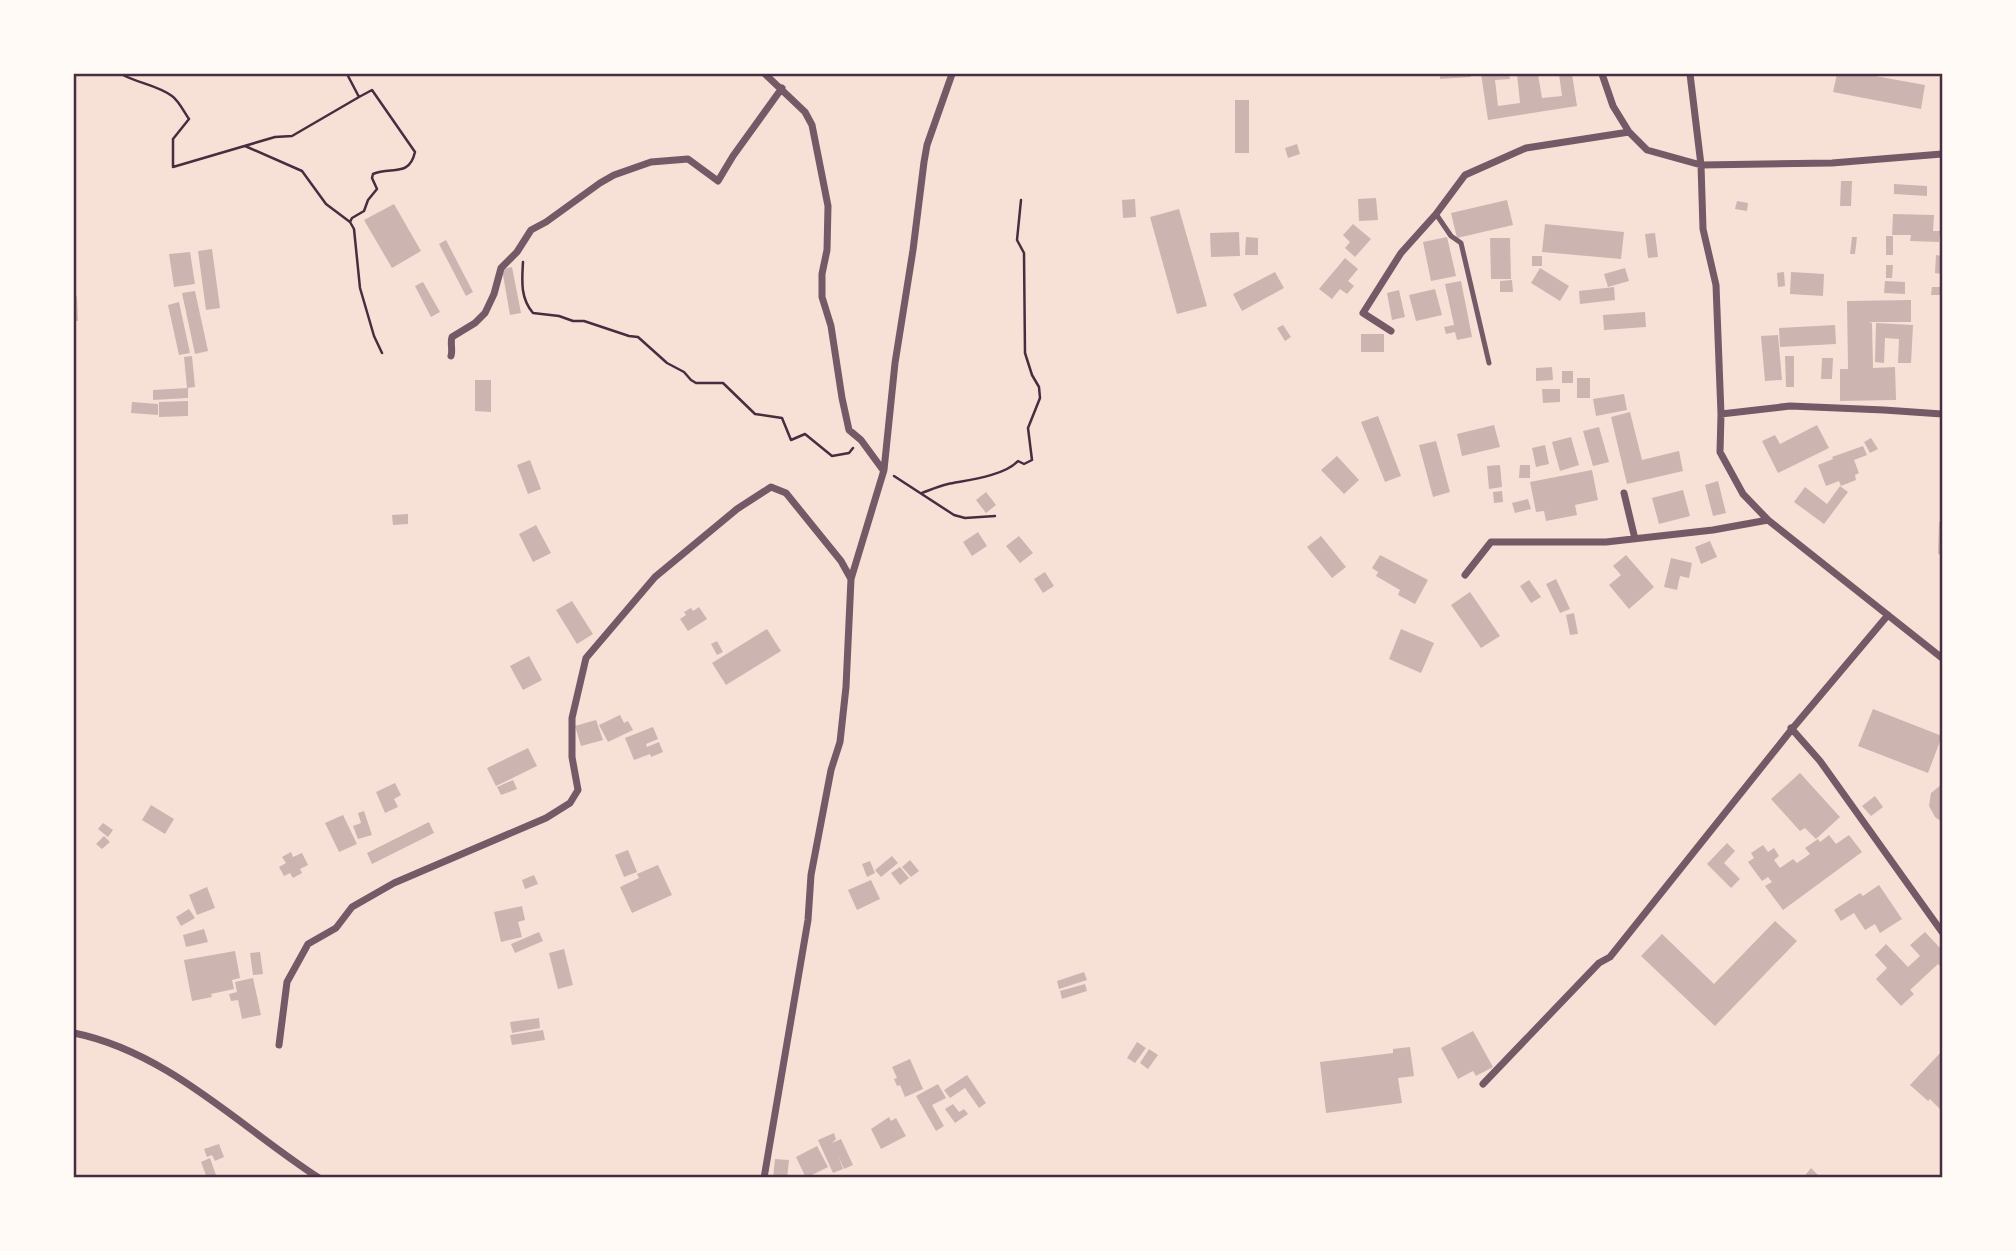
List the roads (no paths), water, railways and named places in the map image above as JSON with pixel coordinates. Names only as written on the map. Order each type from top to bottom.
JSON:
[{"type":"street","points":[[765,74],[805,112],[812,125],[828,206],[822,297],[831,326],[842,398],[849,430],[861,440],[884,470]]},
{"type":"street","points":[[764,1178],[808,920],[810,875],[831,770],[840,743],[846,687],[851,579],[884,470],[895,363],[913,250],[923,162],[952,74]]},
{"type":"street","points":[[1602,74],[1613,106],[1629,132],[1647,150],[1701,165],[1832,163],[1942,154]]},
{"type":"street","points":[[1690,74],[1701,165],[1703,229],[1716,285],[1720,452],[1743,494],[1768,520],[1942,658]]},
{"type":"street","points":[[451,356],[452,337],[475,323],[485,313],[494,294],[501,268],[517,253],[531,230],[607,179],[651,162],[688,159],[718,181],[782,88]]},
{"type":"street","points":[[1391,331],[1363,313],[1401,253],[1436,214],[1465,175],[1526,148],[1629,132]]},
{"type":"street","points":[[1721,414],[1790,406],[1942,414]]},
{"type":"street","points":[[279,1045],[287,982],[308,944],[336,928],[352,907],[394,883],[546,818],[570,803],[578,790],[572,757],[572,718],[586,658],[655,577],[678,557],[737,509],[771,487],[786,493],[841,561],[851,579]]},
{"type":"street","points":[[1624,493],[1636,539]]},
{"type":"street","points":[[1465,575],[1491,542],[1606,542],[1713,530],[1768,520]]},
{"type":"street","points":[[1483,1084],[1599,963],[1610,957],[1791,728],[1888,615]]},
{"type":"street","points":[[1791,728],[1820,761],[1942,932]]},
{"type":"street","points":[[74,1033],[130,1051],[166,1071],[225,1109],[319,1178]]},
{"type":"lane","points":[[1436,214],[1451,236],[1461,243],[1489,363]]}]
